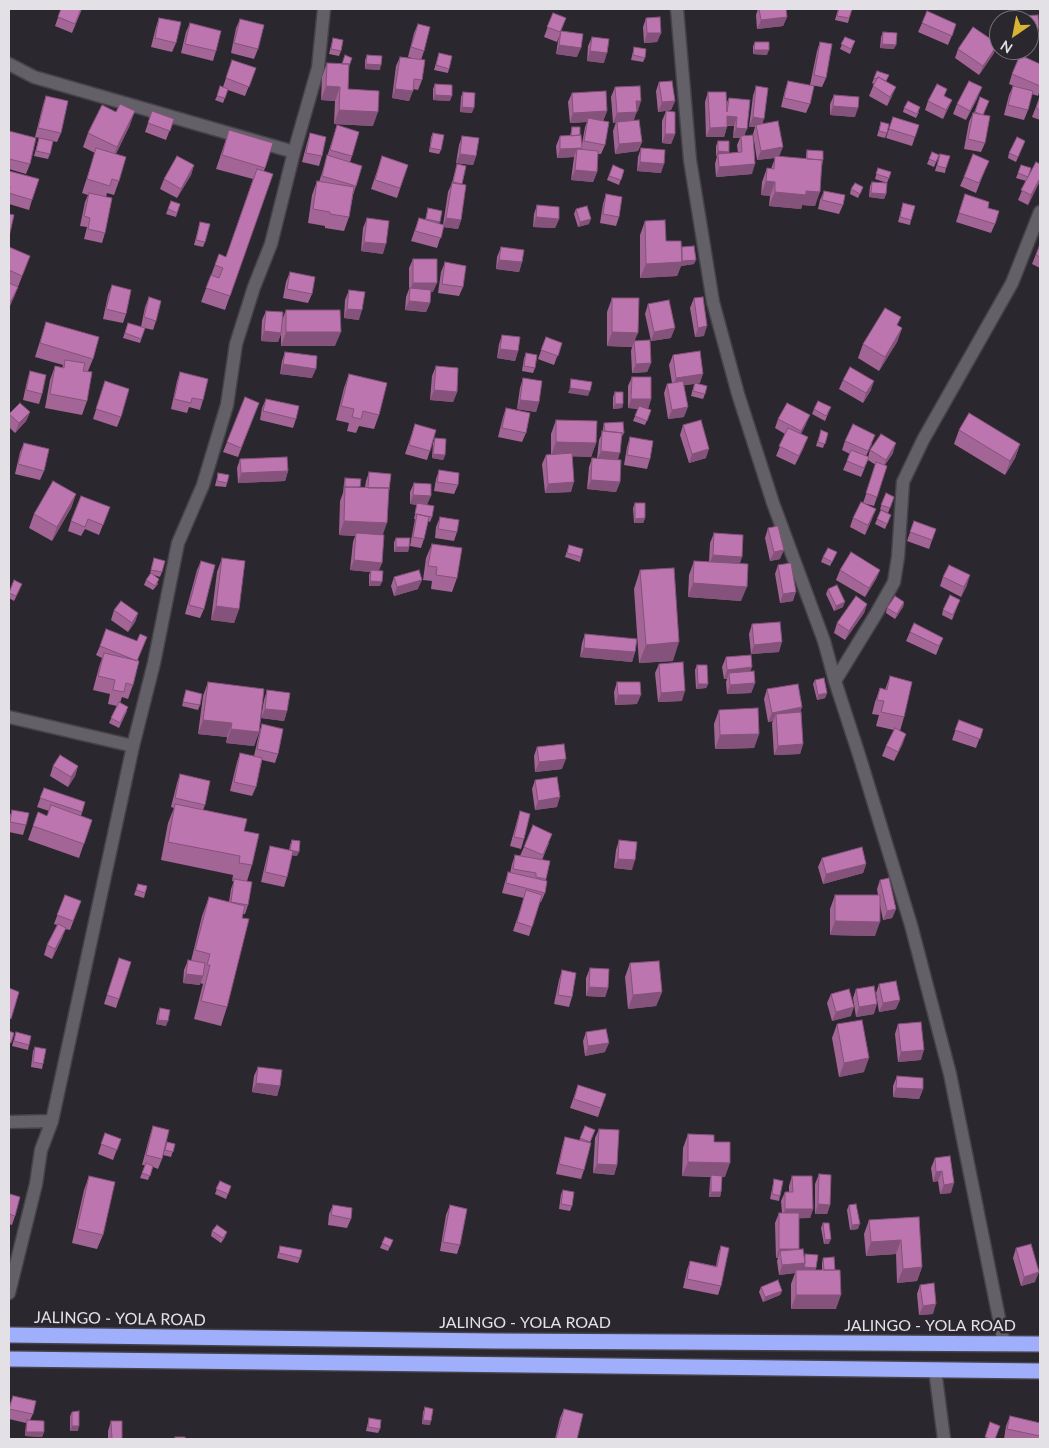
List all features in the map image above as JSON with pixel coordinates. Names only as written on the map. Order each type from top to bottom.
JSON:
[{"type":"highway","name":"JALINGO - YOLA ROAD","points":[[9,1335],[503,1341],[1040,1344]]},
{"type":"highway","points":[[9,1359],[1040,1371]]},
{"type":"street","points":[[9,1293],[36,1184],[41,1150],[52,1121],[133,746],[154,663],[178,543],[203,485],[227,405],[236,344],[254,287],[271,244],[294,152],[318,68],[324,9]]},
{"type":"street","points":[[677,9],[690,160],[713,302],[738,394],[770,494],[824,641],[834,681],[860,758],[908,916],[950,1074],[1004,1343]]},
{"type":"street","points":[[9,64],[34,77],[294,152]]},
{"type":"street","points":[[834,681],[894,582],[898,557],[902,482],[923,440],[1012,283],[1040,212]]},
{"type":"street","points":[[9,718],[133,746]]},
{"type":"street","points":[[9,1122],[52,1121]]},
{"type":"street","points":[[935,1370],[944,1439]]},
{"type":"building","points":[[61,9],[81,9],[75,24],[58,17]]},
{"type":"building","points":[[759,9],[786,9],[787,17],[761,20]]},
{"type":"building","points":[[839,9],[852,9],[849,18],[837,16]]},
{"type":"building","points":[[927,11],[956,24],[952,36],[922,23]]},
{"type":"building","points":[[553,13],[566,18],[560,32],[547,27]]},
{"type":"building","points":[[660,17],[661,33],[647,33],[646,18]]},
{"type":"building","points":[[159,18],[181,22],[176,43],[155,38]]},
{"type":"building","points":[[240,19],[264,25],[258,49],[234,43]]},
{"type":"building","points":[[190,23],[221,31],[216,51],[185,44]]},
{"type":"building","points":[[418,24],[430,27],[424,51],[411,47]]},
{"type":"building","points":[[973,27],[989,38],[989,57],[983,66],[958,49]]},
{"type":"building","points":[[561,31],[583,34],[581,48],[559,45]]},
{"type":"building","points":[[883,32],[897,33],[896,45],[882,44]]},
{"type":"building","points":[[592,37],[609,39],[607,53],[590,51]]},
{"type":"building","points":[[845,37],[855,41],[851,49],[841,44]]},
{"type":"building","points":[[333,38],[343,40],[341,51],[331,49]]},
{"type":"building","points":[[755,42],[769,42],[769,50],[754,50]]},
{"type":"building","points":[[820,42],[832,44],[826,78],[814,75]]},
{"type":"building","points":[[634,47],[646,49],[645,58],[633,55]]},
{"type":"building","points":[[439,53],[452,56],[449,69],[436,65]]},
{"type":"building","points":[[345,55],[352,58],[349,66],[349,64],[342,64]]},
{"type":"building","points":[[367,55],[382,56],[381,65],[366,64]]},
{"type":"building","points":[[400,57],[425,60],[422,80],[414,79],[413,91],[395,89]]},
{"type":"building","points":[[232,60],[256,68],[249,87],[226,78]]},
{"type":"building","points":[[1018,60],[1031,60],[1040,64],[1040,86],[1012,74]]},
{"type":"building","points":[[327,63],[349,64],[348,89],[379,91],[378,112],[339,110],[340,87],[326,86]]},
{"type":"building","points":[[877,71],[889,75],[886,81],[878,77],[877,79],[874,78]]},
{"type":"building","points":[[878,77],[896,87],[890,97],[873,86]]},
{"type":"building","points":[[672,81],[675,101],[662,102],[659,82]]},
{"type":"building","points":[[788,81],[814,86],[810,104],[784,98]]},
{"type":"building","points":[[969,81],[982,87],[970,111],[957,104]]},
{"type":"building","points":[[435,84],[452,85],[452,96],[435,95]]},
{"type":"building","points":[[937,84],[947,89],[944,96],[952,100],[946,110],[928,101]]},
{"type":"building","points":[[220,86],[228,89],[225,98],[217,96]]},
{"type":"building","points":[[640,86],[641,101],[636,101],[637,112],[617,113],[615,87]]},
{"type":"building","points":[[756,86],[768,88],[764,119],[753,117]]},
{"type":"building","points":[[1013,86],[1033,91],[1028,110],[1008,105]]},
{"type":"building","points":[[606,91],[607,111],[573,113],[572,93]]},
{"type":"building","points":[[463,92],[475,93],[474,108],[462,107]]},
{"type":"building","points":[[708,92],[726,92],[727,112],[729,98],[750,100],[747,129],[736,128],[737,117],[727,116],[727,127],[710,128]]},
{"type":"building","points":[[834,95],[859,97],[858,108],[833,106]]},
{"type":"building","points":[[46,96],[68,101],[61,133],[38,128]]},
{"type":"building","points":[[980,97],[989,101],[983,115],[975,112]]},
{"type":"building","points":[[1040,99],[1040,110],[1036,108]]},
{"type":"building","points":[[908,101],[920,107],[917,114],[904,108]]},
{"type":"building","points":[[120,104],[135,111],[117,147],[88,133],[102,105],[116,112]]},
{"type":"building","points":[[152,111],[174,119],[170,131],[148,123]]},
{"type":"building","points":[[666,111],[675,112],[675,134],[665,134]]},
{"type":"building","points":[[973,113],[990,116],[985,143],[968,139]]},
{"type":"building","points":[[893,117],[919,125],[915,137],[889,129]]},
{"type":"building","points":[[588,118],[609,122],[605,145],[584,141]]},
{"type":"building","points":[[639,120],[642,142],[619,144],[617,122]]},
{"type":"building","points":[[778,121],[783,147],[761,151],[756,125]]},
{"type":"building","points":[[881,122],[889,124],[887,133],[879,131]]},
{"type":"building","points":[[337,125],[359,132],[352,156],[330,150]]},
{"type":"building","points":[[572,127],[580,127],[580,135],[571,136]]},
{"type":"building","points":[[229,130],[273,143],[265,168],[222,155]]},
{"type":"building","points":[[9,131],[36,138],[30,164],[9,159]]},
{"type":"building","points":[[310,133],[326,137],[322,156],[306,153]]},
{"type":"building","points":[[433,133],[444,135],[441,150],[430,148]]},
{"type":"building","points":[[581,135],[582,148],[560,149],[560,136]]},
{"type":"building","points":[[753,135],[755,164],[719,167],[718,154],[742,152],[741,136]]},
{"type":"building","points":[[462,136],[479,138],[476,156],[460,154]]},
{"type":"building","points":[[1017,137],[1025,141],[1018,157],[1009,153]]},
{"type":"building","points":[[39,138],[53,141],[50,154],[36,151]]},
{"type":"building","points":[[718,141],[729,141],[729,152],[718,151]]},
{"type":"building","points":[[96,148],[126,157],[119,181],[112,179],[110,186],[87,179]]},
{"type":"building","points":[[641,148],[665,150],[664,164],[640,162]]},
{"type":"building","points":[[577,149],[598,151],[597,172],[575,170]]},
{"type":"building","points":[[807,150],[823,151],[823,160],[807,159]]},
{"type":"building","points":[[932,152],[939,155],[936,162],[929,159]]},
{"type":"building","points":[[940,154],[950,156],[946,168],[937,166]]},
{"type":"building","points":[[973,154],[989,161],[979,183],[964,177]]},
{"type":"building","points":[[327,155],[362,166],[356,186],[322,176]]},
{"type":"building","points":[[177,156],[194,165],[181,189],[164,179]]},
{"type":"building","points":[[382,156],[408,165],[400,188],[375,180]]},
{"type":"building","points":[[775,156],[822,160],[820,192],[806,191],[806,195],[775,192],[775,182],[766,181],[767,168],[774,169]]},
{"type":"building","points":[[1036,162],[1040,164],[1040,178],[1031,195],[1021,190]]},
{"type":"building","points":[[457,164],[466,166],[462,184],[453,182]]},
{"type":"building","points":[[613,165],[624,170],[621,180],[609,176]]},
{"type":"building","points":[[1021,165],[1031,168],[1028,177],[1018,173]]},
{"type":"building","points":[[878,168],[891,172],[889,178],[876,174]]},
{"type":"building","points":[[257,169],[273,174],[230,296],[206,288],[211,275],[219,278],[223,268],[215,265],[219,254],[226,257]]},
{"type":"building","points":[[9,171],[39,179],[32,200],[9,193]]},
{"type":"building","points":[[317,181],[354,187],[349,217],[313,209]]},
{"type":"building","points":[[872,182],[887,183],[886,194],[871,193]]},
{"type":"building","points":[[452,183],[466,185],[461,220],[446,218]]},
{"type":"building","points":[[855,183],[863,187],[860,194],[851,189]]},
{"type":"building","points":[[824,191],[845,195],[843,205],[822,200]]},
{"type":"building","points":[[89,193],[112,198],[105,233],[88,229],[90,218],[84,216]]},
{"type":"building","points":[[606,194],[622,197],[619,217],[603,214]]},
{"type":"building","points":[[965,194],[989,202],[988,208],[999,211],[995,224],[959,213]]},
{"type":"building","points":[[171,201],[180,204],[177,213],[168,209]]},
{"type":"building","points":[[903,203],[915,206],[911,220],[900,217]]},
{"type":"building","points":[[537,205],[559,207],[559,219],[536,217]]},
{"type":"building","points":[[587,206],[591,219],[580,222],[576,209]]},
{"type":"building","points":[[428,208],[442,211],[440,222],[426,219]]},
{"type":"building","points":[[9,214],[14,215],[9,237]]},
{"type":"building","points":[[367,218],[389,221],[386,244],[364,242]]},
{"type":"building","points":[[419,218],[444,225],[441,238],[415,231]]},
{"type":"building","points":[[665,220],[666,241],[681,241],[682,262],[646,264],[645,221]]},
{"type":"building","points":[[200,222],[210,224],[205,242],[196,240]]},
{"type":"building","points":[[1040,244],[1040,257],[1036,255]]},
{"type":"building","points":[[694,246],[696,260],[682,261],[682,247]]},
{"type":"building","points":[[9,247],[30,256],[22,276],[9,270]]},
{"type":"building","points":[[501,247],[524,250],[522,262],[499,260]]},
{"type":"building","points":[[413,259],[437,259],[437,283],[413,283]]},
{"type":"building","points":[[445,262],[466,266],[463,287],[442,284]]},
{"type":"building","points":[[290,272],[315,277],[312,294],[287,289]]},
{"type":"building","points":[[9,283],[18,287],[11,301],[9,300]]},
{"type":"building","points":[[112,285],[131,290],[126,314],[106,309]]},
{"type":"building","points":[[410,288],[431,290],[430,303],[409,301]]},
{"type":"building","points":[[349,290],[365,292],[362,310],[347,309]]},
{"type":"building","points":[[149,297],[161,301],[156,321],[144,317]]},
{"type":"building","points":[[703,297],[707,326],[698,328],[694,298]]},
{"type":"building","points":[[612,298],[639,298],[638,333],[612,332]]},
{"type":"building","points":[[669,300],[675,328],[654,332],[648,304]]},
{"type":"building","points":[[885,308],[901,317],[897,325],[902,328],[885,357],[863,344]]},
{"type":"building","points":[[286,310],[340,310],[341,332],[286,332]]},
{"type":"building","points":[[266,311],[283,312],[281,333],[264,331]]},
{"type":"building","points":[[46,322],[99,337],[93,359],[40,343]]},
{"type":"building","points":[[128,323],[145,328],[141,339],[125,333]]},
{"type":"building","points":[[502,335],[520,337],[518,351],[500,349]]},
{"type":"building","points":[[546,337],[562,343],[558,356],[541,350]]},
{"type":"building","points":[[650,340],[651,363],[636,364],[634,341]]},
{"type":"building","points":[[700,351],[703,374],[676,378],[673,355]]},
{"type":"building","points":[[285,352],[317,356],[316,369],[283,364]]},
{"type":"building","points":[[526,353],[537,355],[535,368],[524,366]]},
{"type":"building","points":[[65,360],[85,363],[83,371],[92,372],[87,401],[50,394],[55,366],[64,368]]},
{"type":"building","points":[[436,366],[458,368],[457,392],[434,390]]},
{"type":"building","points":[[850,367],[874,381],[866,393],[843,380]]},
{"type":"building","points":[[30,371],[46,375],[42,394],[26,390]]},
{"type":"building","points":[[180,372],[208,379],[203,400],[192,398],[191,403],[174,399]]},
{"type":"building","points":[[349,374],[387,383],[379,415],[363,411],[361,419],[352,417],[354,409],[341,406]]},
{"type":"building","points":[[632,377],[651,377],[651,399],[631,399]]},
{"type":"building","points":[[523,378],[542,381],[539,402],[520,400]]},
{"type":"building","points":[[571,379],[592,382],[590,391],[570,388]]},
{"type":"building","points":[[105,381],[129,389],[121,417],[96,409]]},
{"type":"building","points":[[683,381],[688,407],[672,410],[667,384]]},
{"type":"building","points":[[695,383],[707,386],[705,394],[693,391]]},
{"type":"building","points":[[615,392],[623,392],[623,404],[615,404]]},
{"type":"building","points":[[245,397],[259,403],[241,448],[227,442]]},
{"type":"building","points":[[266,399],[299,406],[296,419],[263,411]]},
{"type":"building","points":[[818,401],[831,407],[826,416],[814,409]]},
{"type":"building","points":[[20,403],[30,412],[19,423],[9,414]]},
{"type":"building","points":[[787,403],[810,415],[801,431],[778,419]]},
{"type":"building","points":[[639,406],[651,410],[647,421],[635,416]]},
{"type":"building","points":[[506,408],[530,413],[526,433],[502,428]]},
{"type":"building","points":[[969,413],[1020,444],[1010,461],[959,430]]},
{"type":"building","points":[[556,420],[597,421],[596,443],[556,442]]},
{"type":"building","points":[[701,420],[709,449],[692,454],[683,425]]},
{"type":"building","points":[[623,422],[624,433],[605,431],[604,423]]},
{"type":"building","points":[[415,424],[436,430],[430,451],[409,445]]},
{"type":"building","points":[[853,424],[875,435],[868,451],[845,441]]},
{"type":"building","points":[[788,428],[808,437],[799,456],[779,446]]},
{"type":"building","points":[[821,430],[828,433],[825,444],[818,442]]},
{"type":"building","points":[[602,431],[622,433],[620,453],[601,451]]},
{"type":"building","points":[[881,434],[896,443],[886,460],[870,450]]},
{"type":"building","points":[[630,437],[653,441],[650,459],[627,455]]},
{"type":"building","points":[[435,438],[446,439],[445,455],[433,454]]},
{"type":"building","points":[[24,443],[49,449],[44,471],[18,464]]},
{"type":"building","points":[[851,450],[869,457],[864,468],[847,461]]},
{"type":"building","points":[[572,453],[574,482],[548,484],[546,455]]},
{"type":"building","points":[[287,457],[288,471],[241,473],[240,459]]},
{"type":"building","points":[[592,458],[621,460],[620,482],[591,480]]},
{"type":"building","points":[[876,462],[887,466],[877,497],[866,493]]},
{"type":"building","points":[[439,470],[459,473],[458,485],[437,482]]},
{"type":"building","points":[[369,472],[391,474],[389,490],[389,488],[368,488]]},
{"type":"building","points":[[218,473],[229,475],[227,483],[217,481]]},
{"type":"building","points":[[345,478],[361,479],[360,487],[345,487]]},
{"type":"building","points":[[53,481],[76,494],[57,527],[34,514]]},
{"type":"building","points":[[414,483],[431,484],[431,496],[413,495]]},
{"type":"building","points":[[345,487],[389,488],[387,523],[344,521]]},
{"type":"building","points":[[886,493],[894,497],[890,508],[881,505]]},
{"type":"building","points":[[81,496],[110,507],[103,525],[88,519],[85,527],[71,521]]},
{"type":"building","points":[[861,502],[876,509],[868,525],[853,518]]},
{"type":"building","points":[[417,503],[434,506],[432,517],[415,514]]},
{"type":"building","points":[[635,503],[645,503],[645,518],[635,519]]},
{"type":"building","points":[[881,510],[891,515],[887,524],[877,519]]},
{"type":"building","points":[[417,514],[429,517],[424,539],[413,537]]},
{"type":"building","points":[[440,517],[459,520],[457,532],[438,529]]},
{"type":"building","points":[[914,521],[936,529],[932,540],[910,532]]},
{"type":"building","points":[[778,526],[784,550],[774,552],[768,528]]},
{"type":"building","points":[[356,533],[384,535],[382,563],[354,560]]},
{"type":"building","points":[[714,533],[743,535],[742,557],[713,555]]},
{"type":"building","points":[[396,538],[410,538],[409,547],[396,547]]},
{"type":"building","points":[[432,544],[462,548],[457,578],[436,575],[437,567],[428,566]]},
{"type":"building","points":[[569,545],[583,549],[581,557],[567,553]]},
{"type":"building","points":[[828,548],[837,552],[832,562],[823,557]]},
{"type":"building","points":[[851,552],[880,570],[869,588],[840,570]]},
{"type":"building","points":[[154,558],[165,561],[162,572],[151,570]]},
{"type":"building","points":[[222,558],[245,561],[239,609],[216,606]]},
{"type":"building","points":[[201,561],[215,565],[204,609],[189,605]]},
{"type":"building","points":[[694,561],[748,564],[747,587],[693,583]]},
{"type":"building","points":[[791,563],[796,592],[783,594],[778,565]]},
{"type":"building","points":[[949,565],[970,575],[964,587],[943,577]]},
{"type":"building","points":[[674,568],[679,642],[646,645],[640,570]]},
{"type":"building","points":[[371,570],[383,571],[382,582],[370,581]]},
{"type":"building","points":[[419,570],[422,580],[397,587],[394,577]]},
{"type":"building","points":[[151,573],[159,579],[155,586],[146,580]]},
{"type":"building","points":[[14,580],[22,584],[16,596],[9,593]]},
{"type":"building","points":[[837,585],[845,602],[836,606],[828,589]]},
{"type":"building","points":[[950,595],[960,600],[953,615],[943,610]]},
{"type":"building","points":[[856,596],[867,604],[849,631],[837,623]]},
{"type":"building","points":[[895,596],[904,602],[897,614],[887,608]]},
{"type":"building","points":[[121,601],[138,613],[132,623],[114,610]]},
{"type":"building","points":[[780,622],[782,642],[754,645],[752,624]]},
{"type":"building","points":[[914,623],[943,638],[939,646],[910,632]]},
{"type":"building","points":[[106,629],[137,641],[140,634],[147,637],[137,661],[100,646]]},
{"type":"building","points":[[585,634],[637,639],[635,652],[584,648]]},
{"type":"building","points":[[104,653],[139,661],[133,685],[126,683],[124,692],[113,690],[115,680],[98,676]]},
{"type":"building","points":[[751,655],[752,667],[727,670],[726,657]]},
{"type":"building","points":[[683,662],[685,691],[661,693],[659,664]]},
{"type":"building","points":[[697,665],[707,665],[708,684],[698,684]]},
{"type":"building","points":[[754,671],[755,683],[730,685],[729,673]]},
{"type":"building","points":[[890,676],[912,682],[904,717],[881,712],[884,701],[877,700],[880,688],[887,690]]},
{"type":"building","points":[[824,678],[827,693],[818,695],[815,680]]},
{"type":"building","points":[[208,682],[264,689],[259,732],[231,729],[232,723],[203,720]]},
{"type":"building","points":[[617,682],[640,682],[641,695],[618,695]]},
{"type":"building","points":[[798,684],[802,707],[772,713],[767,689]]},
{"type":"building","points":[[186,690],[202,694],[200,705],[183,702]]},
{"type":"building","points":[[267,690],[290,693],[287,711],[265,709]]},
{"type":"building","points":[[119,702],[128,707],[120,723],[111,718]]},
{"type":"building","points":[[758,708],[759,734],[720,735],[719,710]]},
{"type":"building","points":[[801,712],[803,744],[778,746],[776,714]]},
{"type":"building","points":[[959,720],[983,729],[980,739],[955,730]]},
{"type":"building","points":[[262,724],[283,729],[278,754],[257,749]]},
{"type":"building","points":[[895,728],[906,734],[898,752],[886,746]]},
{"type":"building","points":[[564,744],[566,759],[539,762],[537,747]]},
{"type":"building","points":[[240,753],[262,758],[256,787],[234,782]]},
{"type":"building","points":[[60,755],[78,766],[71,777],[53,766]]},
{"type":"building","points":[[180,774],[210,781],[205,805],[175,798]]},
{"type":"building","points":[[557,777],[560,797],[538,801],[535,780]]},
{"type":"building","points":[[44,788],[85,802],[82,812],[40,798]]},
{"type":"building","points":[[175,804],[247,819],[244,831],[259,834],[252,865],[239,863],[240,856],[168,842]]},
{"type":"building","points":[[51,805],[92,820],[84,844],[33,826],[38,812],[47,816]]},
{"type":"building","points":[[12,810],[29,813],[26,825],[10,822]]},
{"type":"building","points":[[520,811],[530,814],[524,839],[514,837]]},
{"type":"building","points":[[533,825],[552,834],[543,855],[524,847]]},
{"type":"building","points":[[292,840],[300,841],[299,852],[290,850]]},
{"type":"building","points":[[619,840],[637,842],[635,860],[618,859]]},
{"type":"building","points":[[270,846],[293,851],[287,877],[265,872]]},
{"type":"building","points":[[862,847],[866,864],[826,874],[822,858]]},
{"type":"building","points":[[515,855],[550,861],[546,879],[536,877],[536,873],[513,869]]},
{"type":"building","points":[[508,872],[547,881],[545,893],[506,883]]},
{"type":"building","points":[[889,878],[896,909],[887,911],[880,880]]},
{"type":"building","points":[[234,879],[252,882],[248,905],[231,902]]},
{"type":"building","points":[[138,884],[147,886],[145,893],[136,890]]},
{"type":"building","points":[[526,890],[542,895],[532,927],[517,922]]},
{"type":"building","points":[[65,895],[81,901],[73,921],[57,915]]},
{"type":"building","points":[[835,895],[880,895],[880,922],[835,921]]},
{"type":"building","points":[[209,897],[245,906],[242,918],[249,919],[227,1007],[201,1001],[210,965],[207,965],[210,954],[195,950]]},
{"type":"building","points":[[58,924],[66,928],[55,949],[47,945]]},
{"type":"building","points":[[119,958],[131,962],[119,999],[107,995]]},
{"type":"building","points":[[188,960],[205,963],[203,976],[186,974]]},
{"type":"building","points":[[659,961],[662,992],[633,995],[630,963]]},
{"type":"building","points":[[590,968],[609,969],[608,988],[589,987]]},
{"type":"building","points":[[562,970],[576,973],[572,997],[558,995]]},
{"type":"building","points":[[896,981],[900,1000],[883,1003],[879,984]]},
{"type":"building","points":[[874,986],[877,1004],[859,1007],[856,989]]},
{"type":"building","points":[[9,988],[19,992],[11,1019],[9,1018]]},
{"type":"building","points":[[849,989],[854,1007],[836,1012],[831,994]]},
{"type":"building","points":[[160,1008],[170,1010],[168,1021],[158,1020]]},
{"type":"building","points":[[862,1020],[869,1058],[844,1063],[837,1024]]},
{"type":"building","points":[[921,1022],[924,1050],[901,1052],[898,1024]]},
{"type":"building","points":[[606,1029],[609,1043],[588,1046],[586,1032]]},
{"type":"building","points":[[9,1031],[14,1033],[11,1043],[9,1042]]},
{"type":"building","points":[[16,1032],[31,1036],[29,1045],[14,1041]]},
{"type":"building","points":[[35,1047],[46,1049],[43,1064],[33,1062]]},
{"type":"building","points":[[258,1067],[282,1070],[280,1086],[256,1083]]},
{"type":"building","points":[[897,1076],[923,1078],[923,1089],[896,1088]]},
{"type":"building","points":[[578,1085],[606,1094],[601,1108],[574,1099]]},
{"type":"building","points":[[153,1126],[169,1130],[162,1159],[146,1155]]},
{"type":"building","points":[[585,1126],[595,1130],[590,1142],[580,1138]]},
{"type":"building","points":[[599,1129],[619,1130],[617,1165],[597,1164]]},
{"type":"building","points":[[105,1133],[121,1139],[117,1150],[101,1144]]},
{"type":"building","points":[[688,1134],[714,1135],[714,1142],[730,1142],[730,1163],[688,1162]]},
{"type":"building","points":[[565,1137],[591,1143],[584,1170],[559,1164]]},
{"type":"building","points":[[167,1142],[175,1144],[173,1152],[165,1150]]},
{"type":"building","points":[[950,1156],[954,1183],[944,1185],[942,1171],[936,1172],[935,1158]]},
{"type":"building","points":[[146,1163],[153,1166],[150,1176],[142,1173]]},
{"type":"building","points":[[819,1174],[831,1175],[830,1205],[818,1204]]},
{"type":"building","points":[[711,1175],[722,1176],[721,1192],[711,1192]]},
{"type":"building","points":[[89,1176],[115,1182],[103,1235],[77,1229]]},
{"type":"building","points":[[792,1176],[812,1176],[813,1209],[785,1209],[785,1192],[793,1192]]},
{"type":"building","points":[[774,1179],[783,1181],[780,1196],[772,1194]]},
{"type":"building","points":[[220,1181],[231,1186],[228,1194],[216,1189]]},
{"type":"building","points":[[563,1190],[574,1192],[572,1206],[561,1204]]},
{"type":"building","points":[[10,1194],[20,1197],[15,1216],[9,1214]]},
{"type":"building","points":[[856,1204],[860,1224],[852,1225],[849,1205]]},
{"type":"building","points":[[333,1205],[352,1208],[351,1219],[331,1215]]},
{"type":"building","points":[[450,1205],[467,1209],[460,1245],[443,1242]]},
{"type":"building","points":[[779,1213],[799,1213],[799,1249],[779,1249]]},
{"type":"building","points":[[919,1217],[922,1267],[903,1269],[901,1240],[871,1242],[869,1220]]},
{"type":"building","points":[[823,1223],[829,1223],[831,1239],[825,1240]]},
{"type":"building","points":[[217,1225],[227,1232],[223,1238],[212,1231]]},
{"type":"building","points":[[385,1237],[393,1240],[390,1247],[382,1243]]},
{"type":"building","points":[[1031,1244],[1039,1272],[1024,1277],[1016,1248]]},
{"type":"building","points":[[280,1246],[302,1250],[300,1258],[279,1253]]},
{"type":"building","points":[[721,1246],[729,1248],[721,1286],[687,1279],[690,1261],[717,1267]]},
{"type":"building","points":[[803,1249],[805,1263],[782,1265],[780,1251]]},
{"type":"building","points":[[805,1254],[818,1255],[816,1268],[804,1267]]},
{"type":"building","points":[[834,1257],[835,1270],[824,1270],[823,1258]]},
{"type":"building","points":[[796,1270],[840,1270],[841,1295],[796,1295]]},
{"type":"building","points":[[778,1280],[782,1291],[765,1297],[761,1287]]},
{"type":"building","points":[[934,1283],[936,1304],[923,1306],[920,1285]]},
{"type":"building","points":[[13,1396],[36,1401],[33,1414],[9,1409]]},
{"type":"building","points":[[425,1407],[433,1409],[431,1421],[423,1420]]},
{"type":"building","points":[[564,1409],[583,1414],[577,1439],[556,1439]]},
{"type":"building","points":[[79,1411],[79,1426],[72,1426],[72,1412]]},
{"type":"building","points":[[1010,1416],[1040,1423],[1040,1436],[1007,1429]]},
{"type":"building","points":[[369,1418],[381,1420],[380,1429],[368,1427]]},
{"type":"building","points":[[27,1420],[44,1421],[44,1432],[26,1432]]},
{"type":"building","points":[[111,1421],[122,1421],[122,1439],[112,1439]]},
{"type":"building","points":[[990,1422],[1000,1426],[995,1439],[985,1437]]},
{"type":"building","points":[[175,1437],[185,1437],[185,1439],[175,1439]]}]
